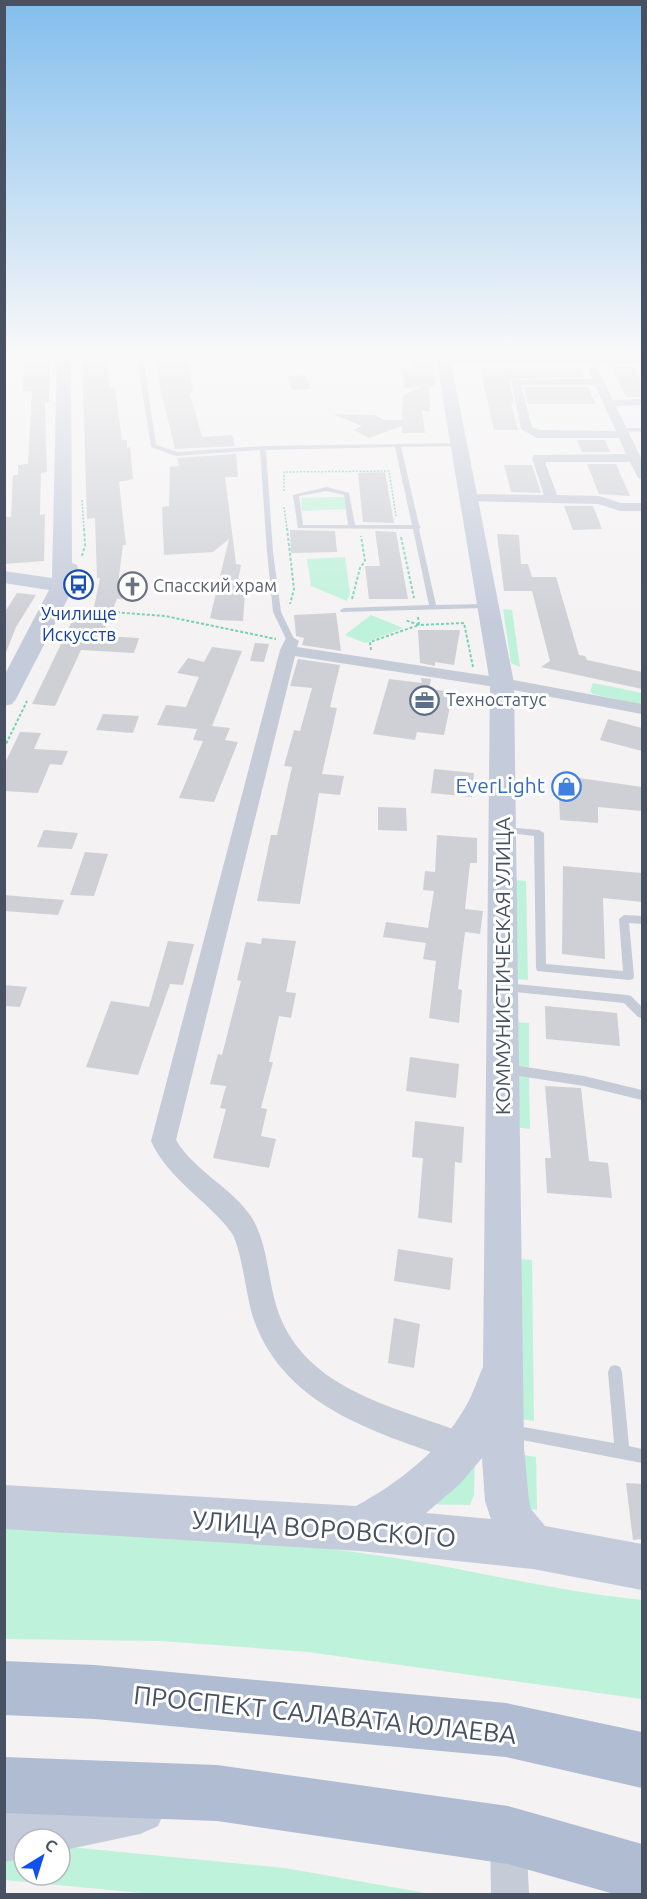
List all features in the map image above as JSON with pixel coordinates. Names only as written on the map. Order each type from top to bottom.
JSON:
[{"type":"main road","name":"ПРОСПЕКТ САЛАВАТА ЮЛАЕВА","points":[[4,1688],[95,1692],[506,1730],[642,1760]]},
{"type":"main road","points":[[4,1785],[217,1792],[508,1835],[642,1873]]},
{"type":"street","points":[[62,585],[63,446]]},
{"type":"street","points":[[4,699],[62,585],[70,575],[69,446]]},
{"type":"street","name":"КОММУНИСТИЧЕСКАЯ УЛИЦА","points":[[459,446],[502,683],[505,1492],[511,1520],[522,1537],[533,1546]]},
{"type":"street","points":[[629,446],[642,475]]},
{"type":"street","points":[[552,499],[538,458],[634,458]]},
{"type":"street","points":[[469,498],[599,500],[620,507],[642,507]]},
{"type":"street","points":[[4,577],[62,585]]},
{"type":"street","points":[[463,1448],[350,1405],[313,1383],[306,1376],[285,1354],[271,1329],[248,1237],[241,1224],[171,1155],[163,1141],[290,645],[642,709]]},
{"type":"street","name":"КОММУНИСТИЧЕСКАЯ УЛИЦА","points":[[360,1529],[396,1509],[428,1485],[463,1448],[483,1418],[504,1365]]},
{"type":"street","name":"УЛИЦА ВОРОВСКОГО","points":[[4,1507],[360,1529],[533,1546],[642,1567]]},
{"type":"street","points":[[4,1836],[217,1792]]},
{"type":"street","points":[[508,1835],[510,1894]]},
{"type":"lane","points":[[153,446],[176,454],[263,448],[370,446]]},
{"type":"lane","points":[[398,446],[418,527],[433,607]]},
{"type":"lane","points":[[263,448],[270,552],[277,612],[290,645]]},
{"type":"lane","points":[[352,526],[347,494],[327,489],[297,495],[300,527],[352,526],[360,529],[418,527]]},
{"type":"lane","points":[[344,610],[481,606]]},
{"type":"lane","points":[[503,830],[539,833],[541,968],[629,976],[624,919],[642,920]]},
{"type":"lane","points":[[504,987],[627,999],[642,1014]]},
{"type":"lane","points":[[503,1068],[584,1081],[642,1095]]},
{"type":"lane","points":[[615,1372],[622,1452]]},
{"type":"lane","points":[[503,1431],[642,1456]]},
{"type":"path","points":[[284,494],[284,472],[389,471],[398,528],[419,626],[464,623],[474,672]]},
{"type":"path","points":[[70,609],[165,616],[290,645],[290,604],[294,589],[284,506]]},
{"type":"green space","points":[[344,497],[346,509],[302,511],[301,498]]},
{"type":"green space","points":[[345,557],[350,593],[347,601],[311,586],[307,559]]},
{"type":"green space","points":[[503,609],[512,610],[520,667],[511,663]]},
{"type":"green space","points":[[371,615],[403,628],[365,643],[345,635]]},
{"type":"green space","points":[[593,683],[642,693],[642,705],[593,694],[590,692]]},
{"type":"green space","points":[[516,880],[526,881],[528,980],[517,979]]},
{"type":"green space","points":[[516,1022],[529,1023],[529,1067],[515,1066]]},
{"type":"green space","points":[[515,1075],[529,1077],[530,1129],[515,1127]]},
{"type":"green space","points":[[520,1259],[532,1260],[534,1421],[521,1419]]},
{"type":"green space","points":[[475,1455],[474,1495],[470,1505],[415,1504]]},
{"type":"green space","points":[[524,1455],[536,1457],[537,1510],[531,1509],[524,1498]]},
{"type":"green space","points":[[5,1523],[298,1545],[426,1563],[549,1587],[642,1600],[642,1699],[308,1652],[161,1641],[5,1639]]},
{"type":"green space","points":[[72,1847],[285,1868],[431,1894],[152,1894],[72,1886]]},
{"type":"green space","points":[[12,1858],[12,1881],[5,1880],[4,1860]]},
{"type":"building","points":[[29,446],[46,446],[47,472],[41,473],[40,515],[45,514],[44,561],[4,564],[4,517],[11,517],[13,475],[18,475],[18,465],[28,464]]},
{"type":"building","points":[[85,446],[130,447],[133,479],[119,482],[126,545],[123,545],[118,584],[135,583],[134,598],[117,599],[102,636],[139,638],[134,653],[81,650],[55,706],[32,704],[77,611],[93,612],[100,578],[97,578],[95,518],[87,519]]},
{"type":"building","points":[[174,446],[235,446],[175,449]]},
{"type":"building","points":[[579,446],[607,446],[610,452],[582,452]]},
{"type":"building","points":[[236,454],[238,477],[225,477],[236,564],[241,565],[238,581],[245,581],[243,621],[210,618],[229,539],[213,552],[164,555],[162,507],[169,506],[170,467],[179,466],[177,458]]},
{"type":"building","points":[[587,464],[616,464],[630,496],[599,494]]},
{"type":"building","points":[[504,465],[532,465],[541,493],[511,492]]},
{"type":"building","points":[[385,472],[394,523],[363,522],[358,473]]},
{"type":"building","points":[[564,506],[593,506],[602,529],[573,530]]},
{"type":"building","points":[[290,530],[335,531],[337,552],[291,553]]},
{"type":"building","points":[[375,531],[396,532],[408,599],[369,599],[365,566],[380,566]]},
{"type":"building","points":[[497,534],[519,535],[521,564],[528,564],[532,577],[556,577],[579,655],[585,656],[587,660],[642,672],[642,689],[541,667],[550,661],[532,591],[504,591]]},
{"type":"building","points":[[17,593],[36,595],[16,627],[5,655],[4,613]]},
{"type":"building","points":[[336,613],[341,651],[302,645],[304,638],[296,636],[294,615]]},
{"type":"building","points":[[418,630],[460,630],[454,665],[435,662],[435,666],[420,663]]},
{"type":"building","points":[[255,643],[269,644],[264,662],[250,661]]},
{"type":"building","points":[[212,647],[242,651],[212,726],[230,728],[225,740],[238,742],[214,802],[179,798],[203,741],[193,740],[197,729],[157,725],[166,705],[186,707],[199,677],[177,673],[188,658],[204,662]]},
{"type":"building","points":[[298,659],[340,665],[330,707],[337,708],[322,774],[344,776],[340,795],[319,793],[300,904],[257,901],[271,835],[277,835],[292,767],[284,766],[294,730],[300,731],[312,688],[290,686]]},
{"type":"building","points":[[421,678],[431,679],[429,689],[446,691],[445,696],[452,697],[444,735],[417,732],[415,740],[373,734],[389,679],[422,683]]},
{"type":"building","points":[[103,714],[139,716],[133,733],[96,730]]},
{"type":"building","points":[[608,719],[642,728],[642,751],[600,740]]},
{"type":"building","points":[[20,732],[41,733],[34,749],[68,751],[62,765],[50,764],[38,793],[4,791],[4,765]]},
{"type":"building","points":[[434,769],[474,773],[472,797],[431,793]]},
{"type":"building","points":[[558,775],[642,787],[642,811],[598,807],[598,823],[560,820]]},
{"type":"building","points":[[378,807],[406,808],[407,831],[378,830]]},
{"type":"building","points":[[44,830],[78,833],[72,849],[37,847]]},
{"type":"building","points":[[437,835],[477,838],[477,863],[470,863],[465,909],[483,911],[480,934],[465,932],[458,989],[462,990],[459,1023],[429,1018],[436,961],[423,959],[426,943],[383,937],[386,922],[428,928],[434,891],[423,890],[425,871],[435,872]]},
{"type":"building","points":[[85,852],[108,854],[94,896],[70,895]]},
{"type":"building","points":[[563,866],[642,873],[642,902],[603,898],[605,959],[562,954]]},
{"type":"building","points":[[4,895],[64,900],[58,915],[4,911]]},
{"type":"building","points":[[262,938],[296,941],[286,992],[296,993],[291,1018],[279,1016],[269,1062],[273,1062],[261,1108],[267,1109],[261,1136],[276,1139],[269,1168],[213,1158],[226,1109],[220,1108],[226,1086],[210,1084],[218,1054],[222,1055],[241,981],[237,980],[246,942],[261,944]]},
{"type":"building","points":[[168,941],[194,944],[183,985],[170,984],[138,1075],[86,1067],[111,1001],[149,1007]]},
{"type":"building","points":[[4,985],[27,987],[20,1007],[4,1006]]},
{"type":"building","points":[[545,1006],[617,1013],[620,1046],[546,1039]]},
{"type":"building","points":[[410,1057],[459,1064],[456,1098],[406,1091]]},
{"type":"building","points":[[545,1086],[581,1088],[589,1161],[608,1163],[612,1198],[547,1193],[545,1158],[551,1158]]},
{"type":"building","points":[[415,1121],[464,1127],[462,1163],[455,1162],[452,1223],[418,1218],[423,1158],[412,1157]]},
{"type":"building","points":[[398,1249],[453,1258],[450,1290],[394,1281]]},
{"type":"building","points":[[394,1318],[420,1324],[414,1368],[388,1363]]},
{"type":"building","points":[[626,1483],[642,1484],[642,1539],[633,1540]]},
{"type":"place","name":"Училище Искусств","points":[[79,585]]},
{"type":"place","name":"Спасский храм","points":[[132,586]]},
{"type":"place","name":"Техностатус","points":[[425,700]]},
{"type":"place","name":"EverLight","points":[[566,786]]}]
